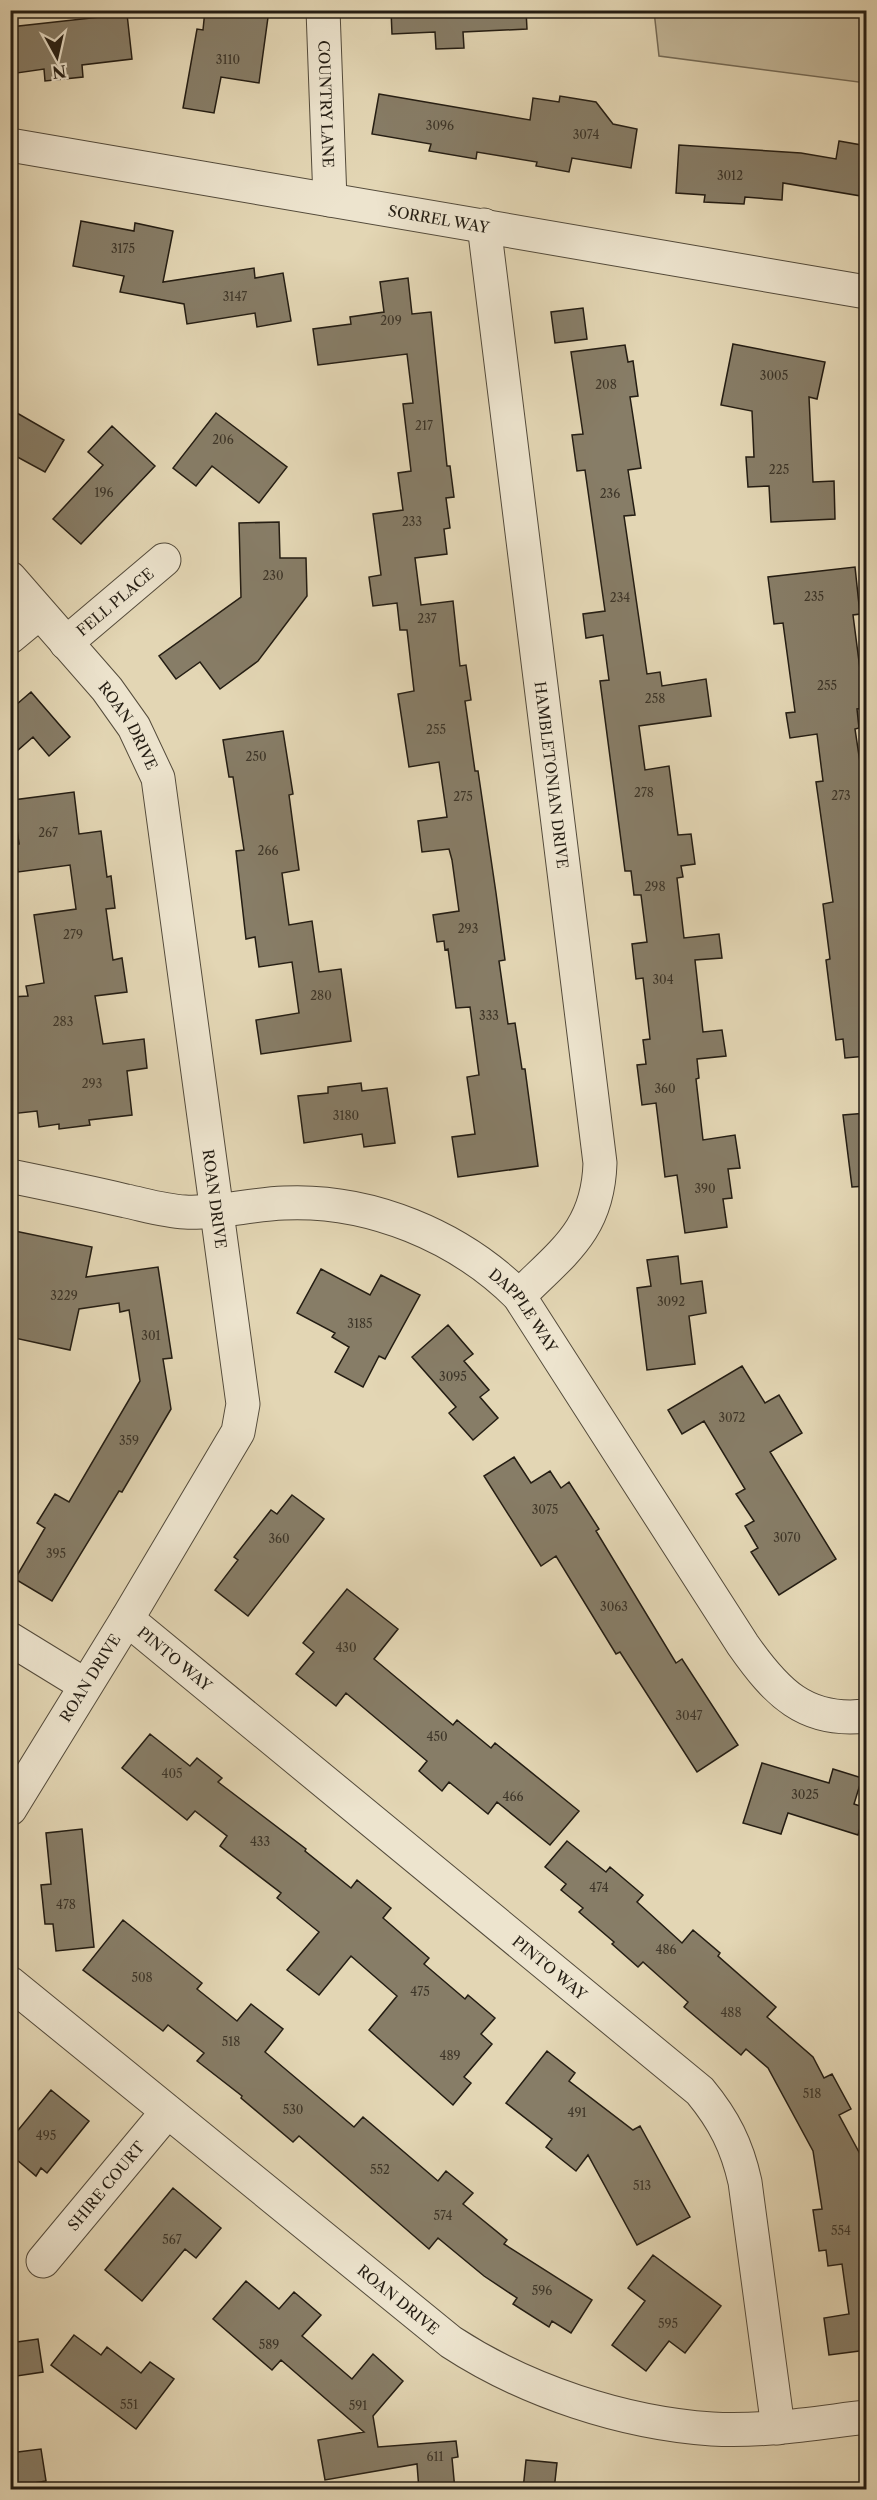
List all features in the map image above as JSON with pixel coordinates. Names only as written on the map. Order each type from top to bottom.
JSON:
[{"type":"street","name":"COUNTRY LANE","points":[[323,10],[330,200]]},
{"type":"street","name":"SORREL WAY","points":[[10,145],[867,292]]},
{"type":"street","name":"HAMBLETONIAN DRIVE","points":[[483,225],[600,1163],[600,1187],[593,1210],[584,1228],[519,1296]]},
{"type":"street","name":"FELL PLACE","points":[[66,643],[164,560]]},
{"type":"street","name":"ROAN DRIVE","points":[[10,578],[107,689],[134,727],[158,778],[243,1404],[238,1432],[10,1809]]},
{"type":"street","points":[[10,637],[39,613]]},
{"type":"street","name":"DAPPLE WAY","points":[[10,1176],[177,1211],[218,1210],[307,1202],[338,1206],[377,1214],[414,1226],[457,1248],[502,1279],[519,1296],[760,1669],[785,1695],[817,1713],[850,1718],[867,1716]]},
{"type":"street","name":"PINTO WAY","points":[[127,1619],[700,2091],[716,2110],[735,2144],[746,2182],[778,2428]]},
{"type":"street","points":[[10,1639],[85,1685]]},
{"type":"street","name":"ROAN DRIVE","points":[[10,1983],[442,2335],[474,2357],[554,2392],[633,2416],[713,2429],[778,2428],[867,2416]]},
{"type":"street","name":"SHIRE COURT","points":[[43,2261],[167,2112]]},
{"type":"shaded area","points":[[654,11],[866,11],[866,83],[659,56]]},
{"type":"building","points":[[205,10],[269,10],[259,83],[221,77],[214,113],[183,108],[197,29],[203,30]]},
{"type":"building","points":[[391,10],[526,10],[527,29],[463,32],[464,48],[436,49],[435,32],[392,34]]},
{"type":"building","points":[[127,14],[132,59],[82,65],[83,77],[45,81],[44,69],[10,74],[10,27]]},
{"type":"building","points":[[379,94],[530,120],[533,98],[559,102],[560,96],[596,102],[613,124],[637,129],[631,168],[572,158],[569,172],[536,166],[537,162],[477,152],[476,159],[429,151],[431,144],[372,134]]},
{"type":"building","points":[[839,141],[867,146],[867,197],[783,183],[782,200],[745,197],[744,204],[704,202],[705,195],[676,193],[679,145],[801,153],[836,159]]},
{"type":"building","points":[[81,221],[134,231],[135,223],[173,231],[163,282],[254,268],[255,278],[283,273],[291,321],[257,327],[255,313],[187,324],[184,304],[120,292],[124,276],[73,266]]},
{"type":"building","points":[[408,278],[412,314],[431,312],[447,466],[450,466],[454,497],[446,498],[450,528],[444,529],[447,554],[415,558],[421,605],[453,601],[460,666],[466,665],[471,700],[465,701],[475,771],[478,771],[505,960],[499,961],[508,1024],[515,1023],[522,1069],[525,1069],[538,1166],[458,1177],[452,1137],[475,1134],[467,1077],[479,1075],[470,1007],[456,1008],[448,949],[445,950],[444,941],[437,942],[433,915],[459,911],[452,860],[449,849],[422,852],[418,821],[447,817],[439,762],[409,767],[398,694],[414,691],[407,630],[400,630],[397,603],[373,606],[369,577],[381,575],[373,514],[403,510],[398,473],[411,471],[403,404],[413,403],[407,354],[318,365],[313,329],[351,324],[350,317],[384,312],[380,282]]},
{"type":"building","points":[[583,308],[587,339],[555,343],[551,312]]},
{"type":"building","points":[[733,344],[825,362],[817,399],[809,397],[813,482],[834,481],[835,519],[771,522],[769,486],[748,487],[746,457],[754,457],[752,411],[721,405]]},
{"type":"building","points":[[625,345],[628,362],[633,361],[638,396],[630,397],[641,468],[628,470],[635,515],[624,516],[647,674],[660,672],[662,686],[706,679],[711,716],[639,726],[645,770],[669,766],[678,835],[691,834],[695,864],[681,866],[683,877],[677,878],[684,938],[719,934],[722,958],[695,960],[703,1032],[722,1030],[726,1056],[697,1059],[699,1078],[696,1079],[703,1140],[735,1135],[740,1168],[728,1169],[732,1198],[723,1199],[727,1227],[685,1233],[677,1175],[665,1177],[656,1103],[642,1105],[637,1065],[646,1064],[643,1040],[650,1039],[643,978],[636,979],[632,944],[647,942],[641,895],[634,895],[631,871],[625,871],[600,681],[609,680],[603,635],[586,638],[583,614],[605,611],[585,470],[577,471],[572,435],[583,434],[571,352]]},
{"type":"building","points":[[10,409],[64,440],[45,472],[10,453]]},
{"type":"building","points":[[216,413],[287,467],[259,503],[212,466],[196,486],[173,468]]},
{"type":"building","points":[[112,426],[155,466],[81,544],[53,519],[103,465],[88,452]]},
{"type":"building","points":[[279,522],[280,558],[306,558],[307,596],[258,661],[220,689],[200,662],[176,679],[159,656],[241,597],[239,523]]},
{"type":"building","points":[[855,567],[860,614],[853,615],[865,708],[857,709],[859,728],[855,729],[867,809],[867,812],[861,813],[867,852],[867,1056],[845,1058],[843,1039],[836,1040],[826,960],[830,959],[823,904],[833,902],[816,782],[823,781],[817,734],[790,738],[786,713],[795,712],[783,623],[774,624],[768,577]]},
{"type":"building","points":[[31,692],[70,737],[49,756],[33,737],[10,757],[10,710]]},
{"type":"building","points":[[283,731],[293,794],[289,795],[299,870],[282,873],[289,925],[312,921],[319,972],[341,969],[351,1041],[261,1054],[256,1020],[299,1013],[292,962],[259,967],[255,937],[246,939],[236,851],[244,850],[233,777],[229,777],[223,740]]},
{"type":"building","points":[[74,792],[79,834],[101,831],[107,877],[111,876],[115,908],[106,909],[113,960],[122,958],[127,992],[95,996],[103,1044],[144,1039],[147,1068],[127,1071],[132,1115],[89,1120],[90,1125],[59,1129],[59,1124],[39,1127],[37,1111],[10,1114],[10,997],[28,996],[26,986],[44,983],[34,915],[76,909],[70,865],[18,872],[14,845],[19,844],[13,800]]},
{"type":"building","points":[[361,1083],[362,1091],[387,1088],[395,1143],[364,1147],[362,1134],[304,1143],[298,1096],[328,1093],[328,1087]]},
{"type":"building","points":[[867,1113],[867,1186],[852,1187],[843,1115]]},
{"type":"building","points":[[10,1230],[92,1247],[86,1277],[158,1267],[172,1358],[163,1359],[171,1409],[122,1492],[119,1491],[52,1601],[15,1579],[45,1528],[37,1523],[55,1494],[69,1502],[140,1381],[129,1310],[120,1312],[119,1303],[79,1309],[70,1350],[10,1337]]},
{"type":"building","points":[[678,1256],[681,1284],[702,1281],[706,1313],[689,1316],[695,1364],[647,1370],[637,1288],[651,1286],[647,1260]]},
{"type":"building","points":[[321,1269],[370,1295],[381,1275],[420,1295],[385,1359],[379,1356],[363,1387],[335,1372],[349,1347],[332,1337],[335,1333],[297,1313]]},
{"type":"building","points":[[448,1325],[473,1354],[464,1361],[489,1390],[480,1397],[498,1418],[473,1440],[449,1413],[456,1407],[412,1357]]},
{"type":"building","points":[[742,1366],[765,1403],[779,1395],[802,1433],[770,1452],[836,1559],[779,1595],[751,1552],[758,1548],[745,1526],[754,1521],[736,1494],[745,1489],[704,1421],[682,1434],[668,1410]]},
{"type":"building","points":[[514,1457],[531,1483],[550,1471],[561,1488],[569,1482],[599,1529],[596,1531],[676,1663],[682,1659],[738,1745],[697,1772],[620,1652],[616,1654],[556,1556],[541,1566],[484,1476]]},
{"type":"building","points":[[292,1495],[324,1519],[248,1616],[215,1590],[238,1560],[234,1557],[271,1510],[277,1514]]},
{"type":"building","points":[[347,1589],[398,1629],[374,1659],[453,1725],[457,1720],[491,1748],[495,1743],[579,1811],[550,1845],[497,1802],[488,1814],[449,1782],[442,1791],[419,1771],[427,1761],[346,1693],[336,1706],[296,1674],[314,1652],[303,1643]]},
{"type":"building","points":[[150,1734],[190,1766],[197,1758],[222,1778],[218,1782],[306,1849],[305,1851],[351,1888],[357,1880],[391,1908],[383,1918],[429,1958],[424,1964],[465,1999],[468,1995],[495,2018],[481,2034],[492,2044],[464,2077],[471,2083],[453,2105],[369,2030],[397,1996],[351,1956],[319,1995],[287,1970],[319,1932],[277,1898],[281,1893],[220,1846],[227,1836],[195,1811],[187,1820],[122,1768]]},
{"type":"building","points":[[762,1763],[829,1783],[833,1769],[862,1778],[854,1804],[866,1808],[858,1835],[788,1813],[781,1834],[743,1823]]},
{"type":"building","points":[[82,1829],[94,1947],[56,1951],[53,1924],[45,1924],[41,1885],[51,1884],[46,1833]]},
{"type":"building","points":[[567,1841],[606,1872],[610,1867],[643,1895],[637,1902],[682,1943],[693,1930],[720,1953],[718,1956],[776,2007],[767,2017],[813,2057],[824,2078],[832,2074],[851,2109],[839,2115],[860,2154],[867,2198],[867,2350],[829,2355],[824,2318],[849,2314],[842,2264],[828,2266],[826,2250],[819,2251],[813,2210],[822,2209],[813,2151],[768,2068],[746,2049],[741,2055],[684,2007],[688,2002],[643,1962],[638,1967],[612,1944],[614,1942],[579,1912],[583,1908],[561,1890],[566,1884],[545,1867]]},
{"type":"building","points":[[123,1920],[202,1983],[197,1989],[237,2021],[251,2004],[283,2029],[265,2052],[354,2127],[363,2117],[438,2181],[446,2171],[473,2193],[463,2204],[507,2240],[504,2244],[592,2300],[571,2333],[552,2321],[549,2327],[513,2304],[517,2298],[484,2276],[438,2238],[429,2249],[299,2136],[293,2142],[241,2098],[242,2096],[197,2061],[204,2053],[168,2025],[163,2031],[83,1970]]},
{"type":"building","points":[[547,2051],[575,2073],[569,2081],[633,2130],[640,2126],[690,2217],[637,2245],[588,2155],[576,2171],[546,2147],[552,2139],[506,2103]]},
{"type":"building","points":[[51,2090],[89,2121],[47,2173],[41,2168],[36,2176],[10,2154],[10,2140]]},
{"type":"building","points":[[173,2188],[221,2228],[196,2258],[185,2249],[142,2301],[105,2270]]},
{"type":"building","points":[[653,2255],[721,2306],[685,2353],[669,2341],[646,2371],[612,2345],[645,2301],[628,2288]]},
{"type":"building","points":[[246,2281],[279,2309],[294,2292],[321,2315],[302,2336],[352,2379],[373,2354],[403,2381],[373,2416],[378,2447],[456,2441],[458,2457],[452,2458],[455,2490],[419,2490],[417,2464],[325,2480],[318,2440],[364,2432],[281,2360],[272,2370],[213,2319]]},
{"type":"building","points":[[74,2335],[101,2355],[107,2347],[141,2373],[150,2362],[174,2379],[136,2429],[51,2365]]},
{"type":"building","points":[[38,2339],[43,2372],[10,2377],[10,2343]]},
{"type":"building","points":[[41,2449],[46,2481],[10,2487],[10,2453]]},
{"type":"building","points":[[526,2460],[557,2463],[554,2490],[523,2490]]}]
